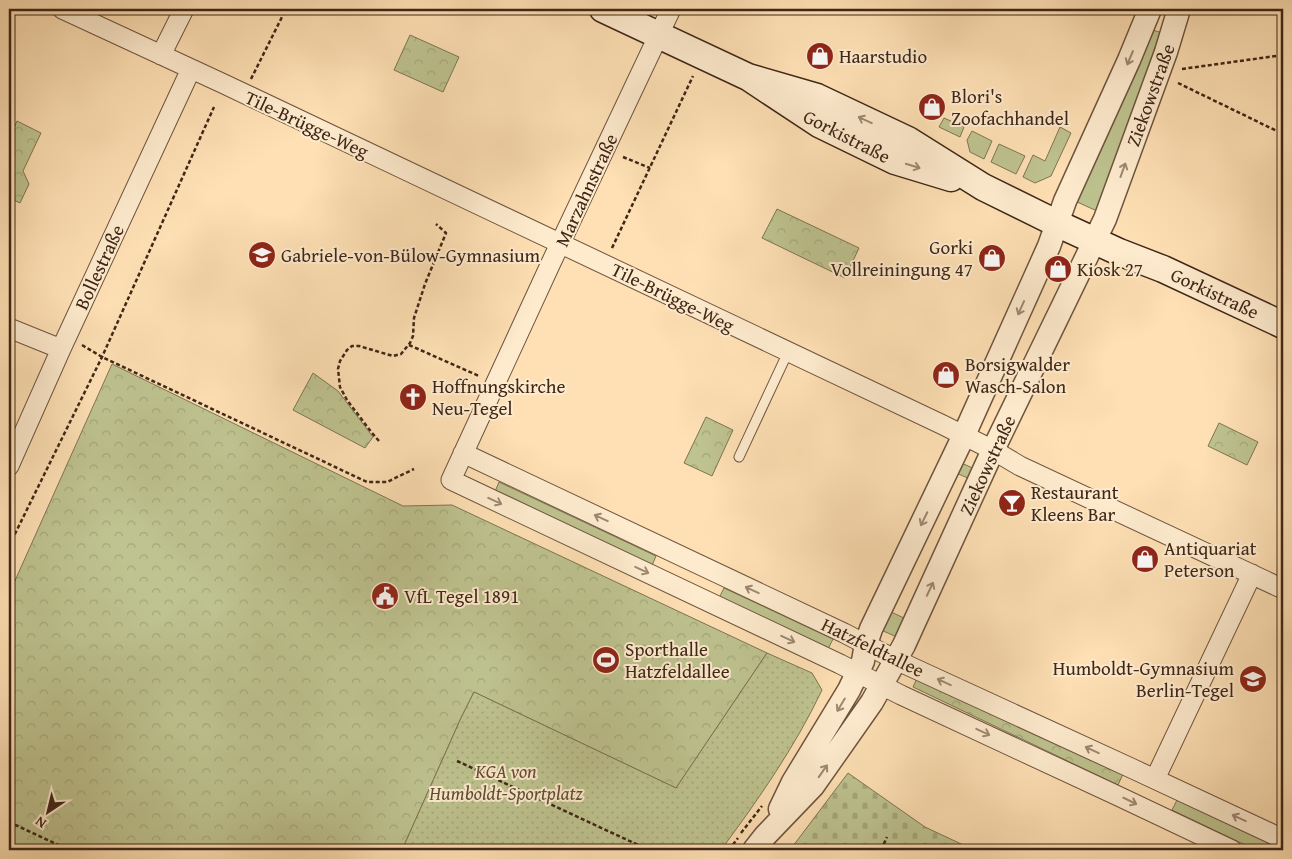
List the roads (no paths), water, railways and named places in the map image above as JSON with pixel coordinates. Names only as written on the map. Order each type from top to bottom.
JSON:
[{"type":"main road","name":"Gorkistraße","points":[[602,9],[748,77],[819,124],[895,161],[983,187],[1056,223],[1163,269],[1283,325]]},
{"type":"street","name":"Tile-Brügge-Weg","points":[[62,9],[560,243],[964,435],[1020,466],[1283,589]]},
{"type":"street","points":[[161,55],[184,9]]},
{"type":"street","name":"Marzahnstraße","points":[[451,480],[560,243],[671,9]]},
{"type":"street","name":"Ziekowstraße","points":[[759,843],[793,782],[850,690],[864,661],[866,644],[871,629],[964,435],[1049,246],[1068,193],[1129,60],[1150,9]]},
{"type":"street","name":"Ziekowstraße","points":[[759,843],[812,786],[872,702],[904,645],[993,450],[1105,219],[1160,70],[1179,9]]},
{"type":"street","name":"Bollestraße","points":[[9,466],[191,69]]},
{"type":"street","points":[[9,328],[61,349]]},
{"type":"street","name":"Hatzfeldtallee","points":[[463,453],[844,633],[896,660],[1283,839]]},
{"type":"street","name":"Hatzfeldtallee","points":[[451,480],[1232,850]]},
{"type":"street","points":[[1155,779],[1252,574]]},
{"type":"lane","points":[[739,457],[788,352]]},
{"type":"place","name":"Haarstudio","points":[[820,56]]},
{"type":"place","name":"Blori's Zoofachhandel","points":[[932,107]]},
{"type":"place","name":"Gabriele-von-Bülow-Gymnasium","points":[[262,255]]},
{"type":"place","name":"Gorki Vollreiningung 47","points":[[992,258]]},
{"type":"place","name":"Kiosk 27","points":[[1058,269]]},
{"type":"place","name":"Borsigwalder Wasch-Salon","points":[[946,375]]},
{"type":"place","name":"Hoffnungskirche Neu-Tegel","points":[[413,397]]},
{"type":"place","name":"Restaurant Kleens Bar","points":[[1012,503]]},
{"type":"place","name":"Antiquariat Peterson","points":[[1145,559]]},
{"type":"place","name":"VfL Tegel 1891","points":[[385,596]]},
{"type":"place","name":"Sporthalle Hatzfeldallee","points":[[606,660]]},
{"type":"place","name":"Humboldt-Gymnasium Berlin-Tegel","points":[[1253,679]]},
{"type":"park label","name":"KGA von Humboldt-Sportplatz","points":[[506,782]]}]
